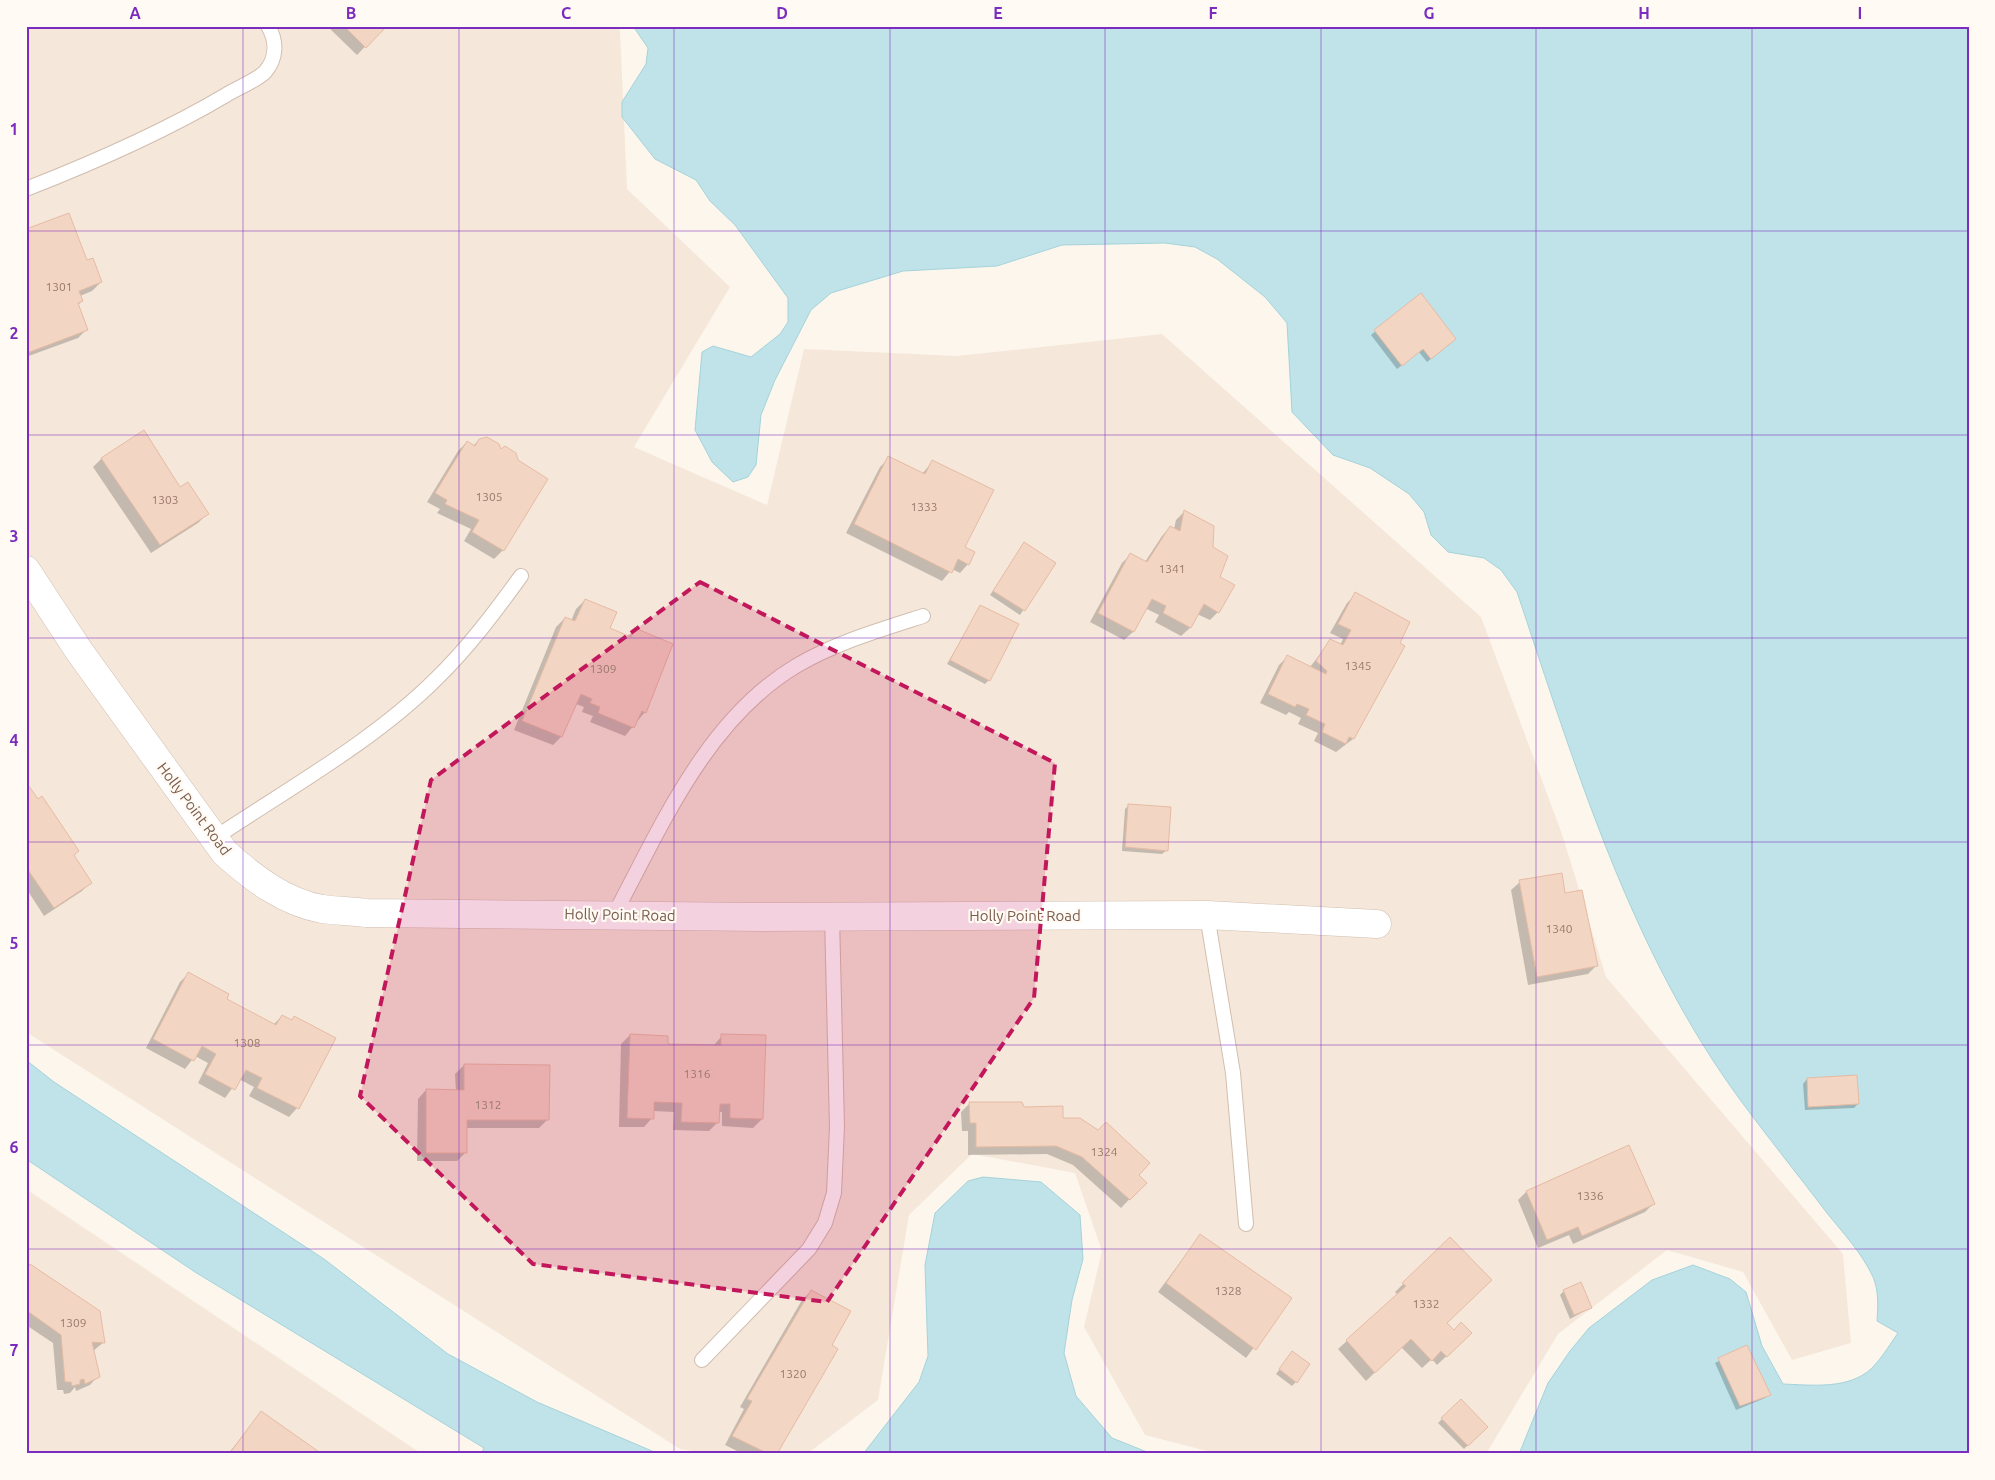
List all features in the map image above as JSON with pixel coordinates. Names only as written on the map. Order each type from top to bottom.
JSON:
[{"type":"street","name":"Holly Point Road","points":[[26,570],[79,651],[213,839],[225,853],[253,878],[278,894],[321,908],[366,913],[614,915],[1207,915],[1377,924]]},
{"type":"lane","points":[[26,189],[110,156],[187,118],[264,72],[275,55],[274,35],[268,26]]},
{"type":"lane","points":[[213,839],[380,728],[436,679],[495,612],[521,576]]},
{"type":"lane","points":[[614,915],[689,774],[729,723],[769,686],[796,666],[857,637],[923,616]]},
{"type":"lane","points":[[1207,915],[1233,1073],[1246,1224]]},
{"type":"lane","points":[[702,1360],[809,1249],[825,1223],[834,1193],[837,1127],[832,916]]},
{"type":"highlighted area","points":[[700,582],[1055,763],[1034,998],[827,1302],[533,1264],[360,1096],[431,780]]},
{"type":"shaded area","points":[[26,26],[617,26],[620,31],[627,189],[730,287],[634,447],[767,505],[804,349],[957,356],[1162,334],[1481,617],[1562,834],[1606,977],[1843,1254],[1851,1343],[1792,1360],[1743,1272],[1667,1250],[1558,1334],[1486,1454],[1219,1454],[1145,1435],[1084,1327],[1102,1251],[1075,1173],[972,1154],[909,1215],[878,1400],[807,1454],[712,1454],[680,1449],[26,1032]]},
{"type":"shaded area","points":[[26,1189],[422,1454],[26,1454]]},
{"type":"water","points":[[633,26],[1969,26],[1969,1454],[1519,1454],[1548,1383],[1589,1328],[1652,1280],[1693,1265],[1730,1279],[1746,1292],[1762,1346],[1783,1384],[1829,1385],[1852,1380],[1872,1368],[1898,1333],[1877,1321],[1876,1288],[1873,1277],[1863,1260],[1741,1101],[1702,1043],[1667,983],[1637,920],[1585,791],[1517,592],[1501,570],[1484,558],[1448,552],[1431,535],[1424,512],[1409,494],[1370,468],[1333,455],[1292,412],[1287,323],[1265,297],[1217,259],[1195,247],[1165,243],[1062,245],[997,266],[903,271],[831,293],[811,310],[775,380],[761,415],[756,465],[748,477],[733,482],[712,462],[695,430],[702,352],[713,346],[751,357],[780,334],[788,322],[788,298],[735,225],[710,201],[696,180],[655,159],[622,117],[622,102],[646,64],[648,48]]},
{"type":"water","points":[[26,1060],[54,1082],[324,1259],[448,1354],[537,1402],[659,1454],[481,1454],[484,1448],[195,1272],[26,1159]]},
{"type":"water","points":[[983,1177],[1041,1182],[1080,1215],[1083,1259],[1072,1300],[1064,1353],[1076,1396],[1112,1438],[1152,1454],[863,1454],[919,1382],[928,1356],[925,1265],[935,1213],[968,1181]]},
{"type":"building","points":[[344,26],[387,26],[366,48]]},
{"type":"building","points":[[69,213],[87,260],[93,258],[102,282],[79,291],[83,301],[78,303],[88,330],[27,353],[26,229]]},
{"type":"building","points":[[1421,293],[1456,339],[1431,359],[1423,349],[1402,366],[1374,330]]},
{"type":"building","points":[[144,430],[180,487],[188,482],[209,514],[160,545],[101,458]]},
{"type":"building","points":[[487,437],[499,444],[501,449],[505,446],[516,453],[518,460],[548,479],[504,551],[472,532],[479,520],[445,504],[447,500],[435,493],[467,441],[475,446],[479,439]]},
{"type":"building","points":[[888,456],[925,474],[932,460],[994,490],[965,547],[975,552],[969,565],[958,559],[952,573],[854,524]]},
{"type":"building","points":[[1184,510],[1214,526],[1213,547],[1228,556],[1220,577],[1235,585],[1219,613],[1204,604],[1191,628],[1163,613],[1166,606],[1152,599],[1134,632],[1098,613],[1130,553],[1147,562],[1170,526],[1180,531]]},
{"type":"building","points":[[1024,542],[1056,563],[1025,611],[993,591]]},
{"type":"building","points":[[1355,592],[1410,622],[1400,643],[1405,646],[1354,739],[1349,737],[1346,744],[1322,732],[1325,724],[1306,715],[1309,709],[1297,704],[1295,707],[1268,694],[1287,655],[1326,674],[1327,671],[1316,661],[1330,639],[1343,645],[1351,630],[1338,624]]},
{"type":"building","points":[[585,599],[617,612],[610,628],[631,637],[635,628],[673,644],[646,713],[642,711],[634,728],[598,713],[600,707],[590,703],[592,699],[581,694],[562,737],[522,721],[565,617],[575,621]]},
{"type":"building","points":[[980,605],[1019,624],[990,681],[950,660]]},
{"type":"building","points":[[26,782],[38,799],[42,796],[79,851],[74,855],[92,883],[54,908],[26,867]]},
{"type":"building","points":[[1128,804],[1171,807],[1168,851],[1125,847]]},
{"type":"building","points":[[1562,873],[1565,893],[1582,890],[1598,966],[1537,977],[1519,880]]},
{"type":"building","points":[[188,972],[229,994],[227,999],[276,1025],[282,1015],[292,1020],[294,1016],[336,1038],[299,1109],[257,1088],[262,1078],[246,1070],[235,1090],[205,1074],[216,1054],[202,1046],[194,1061],[153,1039]]},
{"type":"building","points":[[630,1034],[668,1036],[668,1044],[721,1045],[721,1034],[766,1035],[763,1119],[730,1118],[730,1104],[720,1104],[719,1123],[681,1122],[682,1103],[654,1102],[654,1119],[627,1118]]},
{"type":"building","points":[[464,1064],[550,1065],[549,1120],[467,1120],[467,1153],[426,1153],[426,1089],[464,1090]]},
{"type":"building","points":[[1857,1075],[1859,1104],[1808,1107],[1807,1078]]},
{"type":"building","points":[[969,1102],[1022,1102],[1024,1107],[1063,1106],[1063,1118],[1080,1118],[1098,1130],[1106,1122],[1150,1163],[1139,1175],[1147,1183],[1130,1200],[1082,1157],[1056,1146],[976,1147],[976,1123],[970,1123]]},
{"type":"building","points":[[1629,1145],[1655,1204],[1582,1236],[1578,1227],[1547,1240],[1526,1191]]},
{"type":"building","points":[[1200,1234],[1292,1298],[1256,1350],[1166,1283]]},
{"type":"building","points":[[1450,1237],[1492,1280],[1447,1323],[1454,1330],[1461,1322],[1472,1333],[1447,1357],[1441,1351],[1432,1361],[1411,1339],[1375,1373],[1346,1340],[1406,1286],[1402,1283]]},
{"type":"building","points":[[30,1264],[100,1311],[105,1343],[92,1342],[100,1377],[85,1384],[84,1379],[80,1380],[80,1384],[72,1386],[71,1382],[65,1382],[61,1335],[26,1310],[26,1270]]},
{"type":"building","points":[[1581,1282],[1592,1308],[1574,1315],[1563,1290]]},
{"type":"building","points":[[811,1290],[851,1311],[832,1345],[838,1349],[777,1454],[769,1454],[732,1436],[752,1401],[747,1399]]},
{"type":"building","points":[[1747,1345],[1771,1395],[1740,1406],[1718,1358]]},
{"type":"building","points":[[1292,1351],[1310,1364],[1297,1383],[1279,1369]]},
{"type":"building","points":[[1461,1399],[1488,1427],[1468,1446],[1441,1418]]},
{"type":"building","points":[[261,1411],[322,1454],[229,1454]]}]
